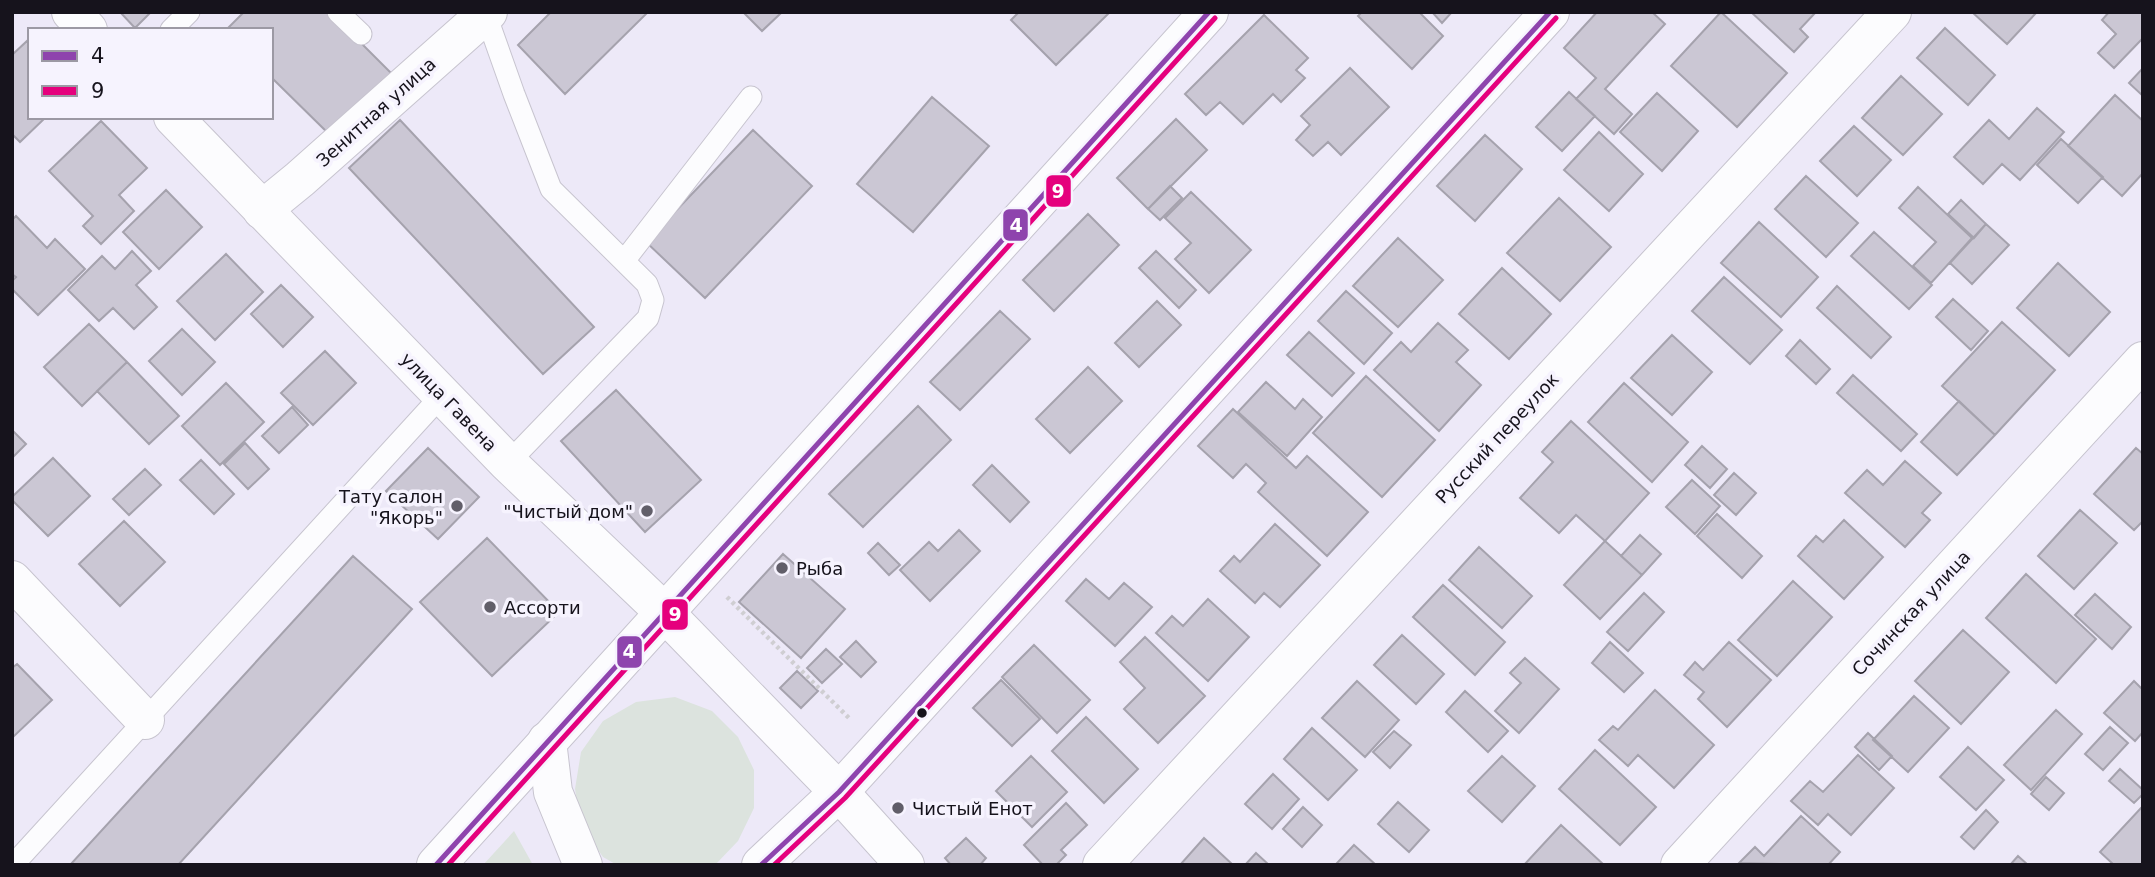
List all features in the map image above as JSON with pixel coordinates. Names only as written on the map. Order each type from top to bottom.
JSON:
[{"type":"street","points":[[71,12],[86,28]]},
{"type":"street","points":[[436,865],[1209,12]]},
{"type":"street","points":[[761,865],[839,792],[1550,12]]},
{"type":"street","name":"Русский переулок","points":[[1102,865],[1892,12]]},
{"type":"street","name":"Зенитная улица","points":[[262,209],[300,179],[487,13]]},
{"type":"street","name":"улица Гавена","points":[[175,119],[508,463],[664,612],[839,792],[905,865]]},
{"type":"street","name":"Сочинская улица","points":[[1680,865],[2143,361]]},
{"type":"street","points":[[12,580],[145,720]]},
{"type":"street","points":[[547,741],[552,792],[583,865]]},
{"type":"lane","points":[[173,28],[189,12]]},
{"type":"lane","points":[[338,12],[361,34]]},
{"type":"lane","points":[[487,13],[513,94],[551,188],[647,284],[653,300],[648,318],[508,463]]},
{"type":"lane","points":[[624,261],[751,97]]},
{"type":"lane","points":[[13,865],[442,394]]},
{"type":"path","points":[[717,588],[851,720]]},
{"type":"shaded area","points":[[675,697],[712,711],[738,737],[754,770],[754,808],[738,841],[715,865],[617,865],[603,857],[581,826],[575,789],[581,752],[603,721],[636,702]]},
{"type":"shaded area","points":[[514,831],[533,865],[483,865]]},
{"type":"building","points":[[120,12],[151,12],[135,28]]},
{"type":"building","points":[[244,12],[330,12],[392,74],[330,135],[273,79],[273,28],[228,28]]},
{"type":"building","points":[[551,12],[648,12],[565,94],[518,45]]},
{"type":"building","points":[[743,12],[781,12],[781,13],[762,31]]},
{"type":"building","points":[[1019,12],[1110,12],[1056,65],[1011,20]]},
{"type":"building","points":[[1362,12],[1419,12],[1443,36],[1412,69],[1358,16]]},
{"type":"building","points":[[1432,12],[1452,12],[1442,23]]},
{"type":"building","points":[[1597,12],[1652,12],[1665,24],[1605,89],[1632,114],[1614,134],[1576,99],[1596,78],[1564,48]]},
{"type":"building","points":[[1721,12],[1787,73],[1737,127],[1671,66]]},
{"type":"building","points":[[1751,12],[1816,12],[1800,29],[1808,37],[1794,52]]},
{"type":"building","points":[[1972,12],[2037,12],[2007,44]]},
{"type":"building","points":[[2109,12],[2143,12],[2143,38],[2114,68],[2098,53],[2116,34],[2102,20]]},
{"type":"building","points":[[1264,15],[1308,58],[1296,70],[1305,78],[1281,102],[1273,94],[1243,124],[1220,102],[1206,115],[1185,94]]},
{"type":"building","points":[[1945,28],[1995,75],[1968,105],[1917,58]]},
{"type":"building","points":[[28,42],[28,119],[44,119],[20,142],[12,134],[12,55]]},
{"type":"building","points":[[1350,68],[1389,107],[1341,155],[1328,142],[1313,156],[1296,140],[1310,125],[1301,116]]},
{"type":"building","points":[[2143,68],[2143,96],[2129,83]]},
{"type":"building","points":[[1901,76],[1942,114],[1903,155],[1862,118]]},
{"type":"building","points":[[1569,92],[1595,116],[1562,151],[1536,127]]},
{"type":"building","points":[[1657,93],[1698,131],[1662,171],[1620,132]]},
{"type":"building","points":[[2115,95],[2143,121],[2143,173],[2122,196],[2068,146]]},
{"type":"building","points":[[932,97],[989,146],[913,232],[857,184]]},
{"type":"building","points":[[2037,108],[2064,132],[2020,180],[2002,164],[1983,184],[1954,157],[1989,120],[2009,139]]},
{"type":"building","points":[[1176,119],[1207,150],[1148,209],[1117,178]]},
{"type":"building","points":[[400,120],[594,327],[543,374],[349,168]]},
{"type":"building","points":[[101,121],[147,168],[119,195],[134,211],[101,244],[83,226],[93,216],[49,171]]},
{"type":"building","points":[[1854,126],[1891,160],[1857,196],[1820,161]]},
{"type":"building","points":[[753,130],[812,186],[705,298],[646,242]]},
{"type":"building","points":[[1599,132],[1643,174],[1609,211],[1564,170]]},
{"type":"building","points":[[1485,135],[1522,169],[1475,221],[1437,186]]},
{"type":"building","points":[[2061,139],[2103,177],[2078,203],[2037,165]]},
{"type":"building","points":[[1806,176],[1858,223],[1826,257],[1775,209]]},
{"type":"building","points":[[1170,186],[1182,198],[1160,220],[1148,209]]},
{"type":"building","points":[[1918,187],[1972,238],[1931,283],[1913,266],[1936,242],[1899,208]]},
{"type":"building","points":[[166,190],[202,227],[159,269],[123,232]]},
{"type":"building","points":[[1191,192],[1251,250],[1209,293],[1175,259],[1191,243],[1165,218]]},
{"type":"building","points":[[1559,198],[1611,247],[1560,301],[1507,253]]},
{"type":"building","points":[[1961,200],[1986,224],[1974,238],[1948,214]]},
{"type":"building","points":[[1088,214],[1119,245],[1054,311],[1023,280]]},
{"type":"building","points":[[16,216],[47,248],[55,239],[85,269],[38,315],[12,289],[12,281],[16,277],[12,274],[12,220]]},
{"type":"building","points":[[1759,222],[1818,277],[1781,317],[1721,263]]},
{"type":"building","points":[[1986,224],[2009,245],[1972,284],[1950,263]]},
{"type":"building","points":[[1874,232],[1932,285],[1909,309],[1851,256]]},
{"type":"building","points":[[1398,238],[1443,280],[1398,327],[1353,286]]},
{"type":"building","points":[[132,251],[151,271],[136,285],[157,307],[134,329],[113,308],[99,321],[68,290],[102,256],[115,269]]},
{"type":"building","points":[[1156,251],[1196,290],[1179,308],[1139,268]]},
{"type":"building","points":[[226,254],[263,292],[215,340],[177,301]]},
{"type":"building","points":[[2058,263],[2110,312],[2069,356],[2017,308]]},
{"type":"building","points":[[1502,268],[1551,314],[1509,359],[1459,314]]},
{"type":"building","points":[[1724,277],[1782,330],[1750,364],[1692,311]]},
{"type":"building","points":[[281,285],[313,317],[283,347],[251,314]]},
{"type":"building","points":[[1837,286],[1891,337],[1871,358],[1817,308]]},
{"type":"building","points":[[1346,291],[1392,333],[1364,364],[1318,321]]},
{"type":"building","points":[[1953,299],[1988,331],[1971,350],[1936,317]]},
{"type":"building","points":[[1157,301],[1181,325],[1139,367],[1115,343]]},
{"type":"building","points":[[1000,311],[1030,339],[960,410],[930,382]]},
{"type":"building","points":[[2002,322],[2055,370],[1995,435],[1942,386]]},
{"type":"building","points":[[1438,323],[1468,350],[1456,362],[1481,385],[1439,431],[1374,370],[1401,342],[1411,352]]},
{"type":"building","points":[[89,324],[127,362],[82,406],[44,367]]},
{"type":"building","points":[[182,329],[215,362],[182,395],[149,361]]},
{"type":"building","points":[[1309,332],[1354,373],[1332,396],[1287,355]]},
{"type":"building","points":[[1672,335],[1712,372],[1672,415],[1631,378]]},
{"type":"building","points":[[1800,340],[1830,369],[1816,384],[1786,356]]},
{"type":"building","points":[[325,351],[356,383],[313,425],[281,393]]},
{"type":"building","points":[[127,362],[179,416],[149,444],[97,391]]},
{"type":"building","points":[[1088,367],[1122,401],[1070,453],[1036,419]]},
{"type":"building","points":[[1853,375],[1917,434],[1901,451],[1837,393]]},
{"type":"building","points":[[1366,376],[1435,440],[1382,497],[1313,433]]},
{"type":"building","points":[[1266,382],[1295,409],[1303,399],[1322,417],[1287,456],[1238,412]]},
{"type":"building","points":[[226,383],[264,422],[220,465],[182,426]]},
{"type":"building","points":[[1624,383],[1688,442],[1652,482],[1588,422]]},
{"type":"building","points":[[616,390],[701,480],[645,532],[561,441]]},
{"type":"building","points":[[1959,401],[1995,435],[1957,475],[1921,442]]},
{"type":"building","points":[[918,406],[951,440],[863,527],[829,494]]},
{"type":"building","points":[[292,407],[308,425],[279,453],[262,436]]},
{"type":"building","points":[[1233,409],[1296,468],[1307,456],[1368,512],[1327,556],[1258,492],[1266,483],[1246,464],[1233,478],[1198,446]]},
{"type":"building","points":[[1571,421],[1649,493],[1605,541],[1576,515],[1559,533],[1520,498],[1553,462],[1542,452]]},
{"type":"building","points":[[12,430],[26,444],[12,458]]},
{"type":"building","points":[[245,443],[269,469],[248,489],[224,464]]},
{"type":"building","points":[[1702,446],[1727,469],[1710,488],[1685,465]]},
{"type":"building","points":[[428,448],[479,497],[438,539],[386,491]]},
{"type":"building","points":[[2136,448],[2143,454],[2143,521],[2134,530],[2094,494]]},
{"type":"building","points":[[53,458],[90,496],[48,536],[12,497]]},
{"type":"building","points":[[201,460],[234,494],[214,514],[180,480]]},
{"type":"building","points":[[1905,461],[1941,493],[1922,513],[1930,520],[1905,547],[1845,493],[1867,470],[1883,485]]},
{"type":"building","points":[[992,465],[1029,502],[1010,522],[973,485]]},
{"type":"building","points":[[145,469],[161,485],[129,515],[113,499]]},
{"type":"building","points":[[1734,473],[1756,493],[1736,515],[1714,495]]},
{"type":"building","points":[[1692,480],[1720,506],[1695,534],[1666,507]]},
{"type":"building","points":[[2080,510],[2117,543],[2074,589],[2038,556]]},
{"type":"building","points":[[1717,514],[1762,556],[1742,578],[1697,536]]},
{"type":"building","points":[[1844,520],[1883,557],[1844,599],[1798,556],[1816,536],[1823,542]]},
{"type":"building","points":[[124,521],[165,562],[120,606],[79,564]]},
{"type":"building","points":[[1275,524],[1320,565],[1280,607],[1264,593],[1255,603],[1220,571],[1234,556],[1240,562]]},
{"type":"building","points":[[959,530],[980,551],[930,601],[900,570],[929,542],[938,551]]},
{"type":"building","points":[[1640,535],[1661,554],[1642,575],[1621,556]]},
{"type":"building","name":"Ассорти","points":[[487,538],[559,612],[492,676],[420,602]]},
{"type":"building","points":[[1605,541],[1642,575],[1600,619],[1564,585]]},
{"type":"building","points":[[878,543],[900,565],[889,575],[868,553]]},
{"type":"building","points":[[1479,547],[1532,596],[1502,628],[1449,580]]},
{"type":"building","points":[[783,554],[845,609],[801,658],[739,602]]},
{"type":"building","points":[[353,556],[412,609],[178,865],[70,865]]},
{"type":"building","points":[[2026,574],[2096,639],[2056,683],[1986,618]]},
{"type":"building","points":[[1086,579],[1109,599],[1124,583],[1152,607],[1115,646],[1066,601]]},
{"type":"building","points":[[1793,581],[1832,617],[1777,676],[1738,640]]},
{"type":"building","points":[[1443,585],[1505,642],[1475,675],[1413,617]]},
{"type":"building","points":[[1644,593],[1664,612],[1628,651],[1607,632]]},
{"type":"building","points":[[2095,594],[2131,627],[2112,649],[2075,615]]},
{"type":"building","points":[[1208,599],[1249,637],[1208,681],[1156,633],[1172,616],[1183,626]]},
{"type":"building","points":[[1963,630],[2009,672],[1961,724],[1915,681]]},
{"type":"building","points":[[1402,635],[1444,674],[1416,704],[1374,665]]},
{"type":"building","points":[[1145,637],[1205,696],[1158,743],[1124,709],[1145,688],[1120,662]]},
{"type":"building","points":[[856,641],[876,662],[861,677],[840,657]]},
{"type":"building","points":[[1610,642],[1643,673],[1624,692],[1592,663]]},
{"type":"building","points":[[1729,642],[1771,680],[1727,727],[1698,699],[1704,692],[1684,675],[1695,662],[1703,670]]},
{"type":"building","points":[[1034,645],[1090,700],[1057,733],[1002,677]]},
{"type":"building","points":[[826,649],[842,664],[822,683],[807,668]]},
{"type":"building","points":[[1525,658],[1559,689],[1519,733],[1495,711],[1521,683],[1510,673]]},
{"type":"building","points":[[17,664],[52,700],[12,738],[12,668]]},
{"type":"building","points":[[797,671],[818,691],[801,708],[780,688]]},
{"type":"building","points":[[1001,680],[1040,719],[1012,746],[973,708]]},
{"type":"building","points":[[1357,681],[1399,720],[1365,757],[1322,718]]},
{"type":"building","points":[[2134,681],[2143,690],[2143,732],[2135,741],[2104,713]]},
{"type":"building","points":[[1655,690],[1714,745],[1674,788],[1638,755],[1628,766],[1599,740],[1613,726],[1618,730]]},
{"type":"building","points":[[1465,691],[1508,731],[1488,752],[1446,712]]},
{"type":"building","points":[[1914,696],[1949,728],[1908,772],[1873,740]]},
{"type":"building","points":[[2056,710],[2082,734],[2031,790],[2004,765]]},
{"type":"building","points":[[1086,717],[1138,769],[1104,803],[1052,751]]},
{"type":"building","points":[[2110,727],[2128,743],[2103,770],[2085,754]]},
{"type":"building","points":[[1312,728],[1357,770],[1328,800],[1284,759]]},
{"type":"building","points":[[1394,731],[1411,745],[1390,768],[1373,752]]},
{"type":"building","points":[[1868,733],[1892,756],[1879,770],[1855,747]]},
{"type":"building","points":[[1968,747],[2004,780],[1976,810],[1940,777]]},
{"type":"building","points":[[1595,750],[1656,807],[1620,845],[1559,789]]},
{"type":"building","points":[[1858,755],[1894,788],[1851,835],[1828,814],[1818,825],[1791,801],[1810,781],[1823,792]]},
{"type":"building","points":[[1031,756],[1067,792],[1032,827],[996,791]]},
{"type":"building","points":[[1502,756],[1535,786],[1502,822],[1468,791]]},
{"type":"building","points":[[2120,769],[2143,790],[2143,794],[2134,803],[2109,781]]},
{"type":"building","points":[[1273,774],[1299,799],[1272,829],[1245,804]]},
{"type":"building","points":[[2046,777],[2064,793],[2049,810],[2031,794]]},
{"type":"building","points":[[1398,802],[1429,830],[1409,852],[1378,824]]},
{"type":"building","points":[[1066,803],[1087,825],[1061,850],[1066,855],[1056,865],[1043,865],[1024,845]]},
{"type":"building","points":[[1303,807],[1322,825],[1302,847],[1283,829]]},
{"type":"building","points":[[2141,808],[2143,865],[2114,865],[2100,852]]},
{"type":"building","points":[[1986,810],[1998,822],[1974,849],[1961,837]]},
{"type":"building","points":[[1801,816],[1840,852],[1828,865],[1739,863],[1755,847],[1764,856]]},
{"type":"building","points":[[1561,825],[1604,865],[1524,865]]},
{"type":"building","points":[[966,838],[986,858],[980,865],[951,865],[945,858]]},
{"type":"building","points":[[1204,838],[1233,865],[1180,865]]},
{"type":"building","points":[[1354,845],[1376,865],[1337,863]]},
{"type":"building","points":[[1256,853],[1269,865],[1245,865]]},
{"type":"building","points":[[2018,856],[2028,865],[2010,865]]},
{"type":"transit line","name":"4","points":[[436,865],[1209,12]]},
{"type":"transit line","name":"4","points":[[761,865],[839,792],[1550,12]]},
{"type":"transit line","name":"9","points":[[448,865],[1215,18]]},
{"type":"transit line","name":"9","points":[[774,865],[845,798],[1556,18]]},
{"type":"place","name":"Тату салон \"Якорь\"","points":[[457,506]]},
{"type":"place","name":"\"Чистый дом\"","points":[[647,511]]},
{"type":"place","name":"Рыба","points":[[782,568]]},
{"type":"place","name":"Ассорти","points":[[490,607]]},
{"type":"place","name":"Чистый Енот","points":[[898,808]]}]
